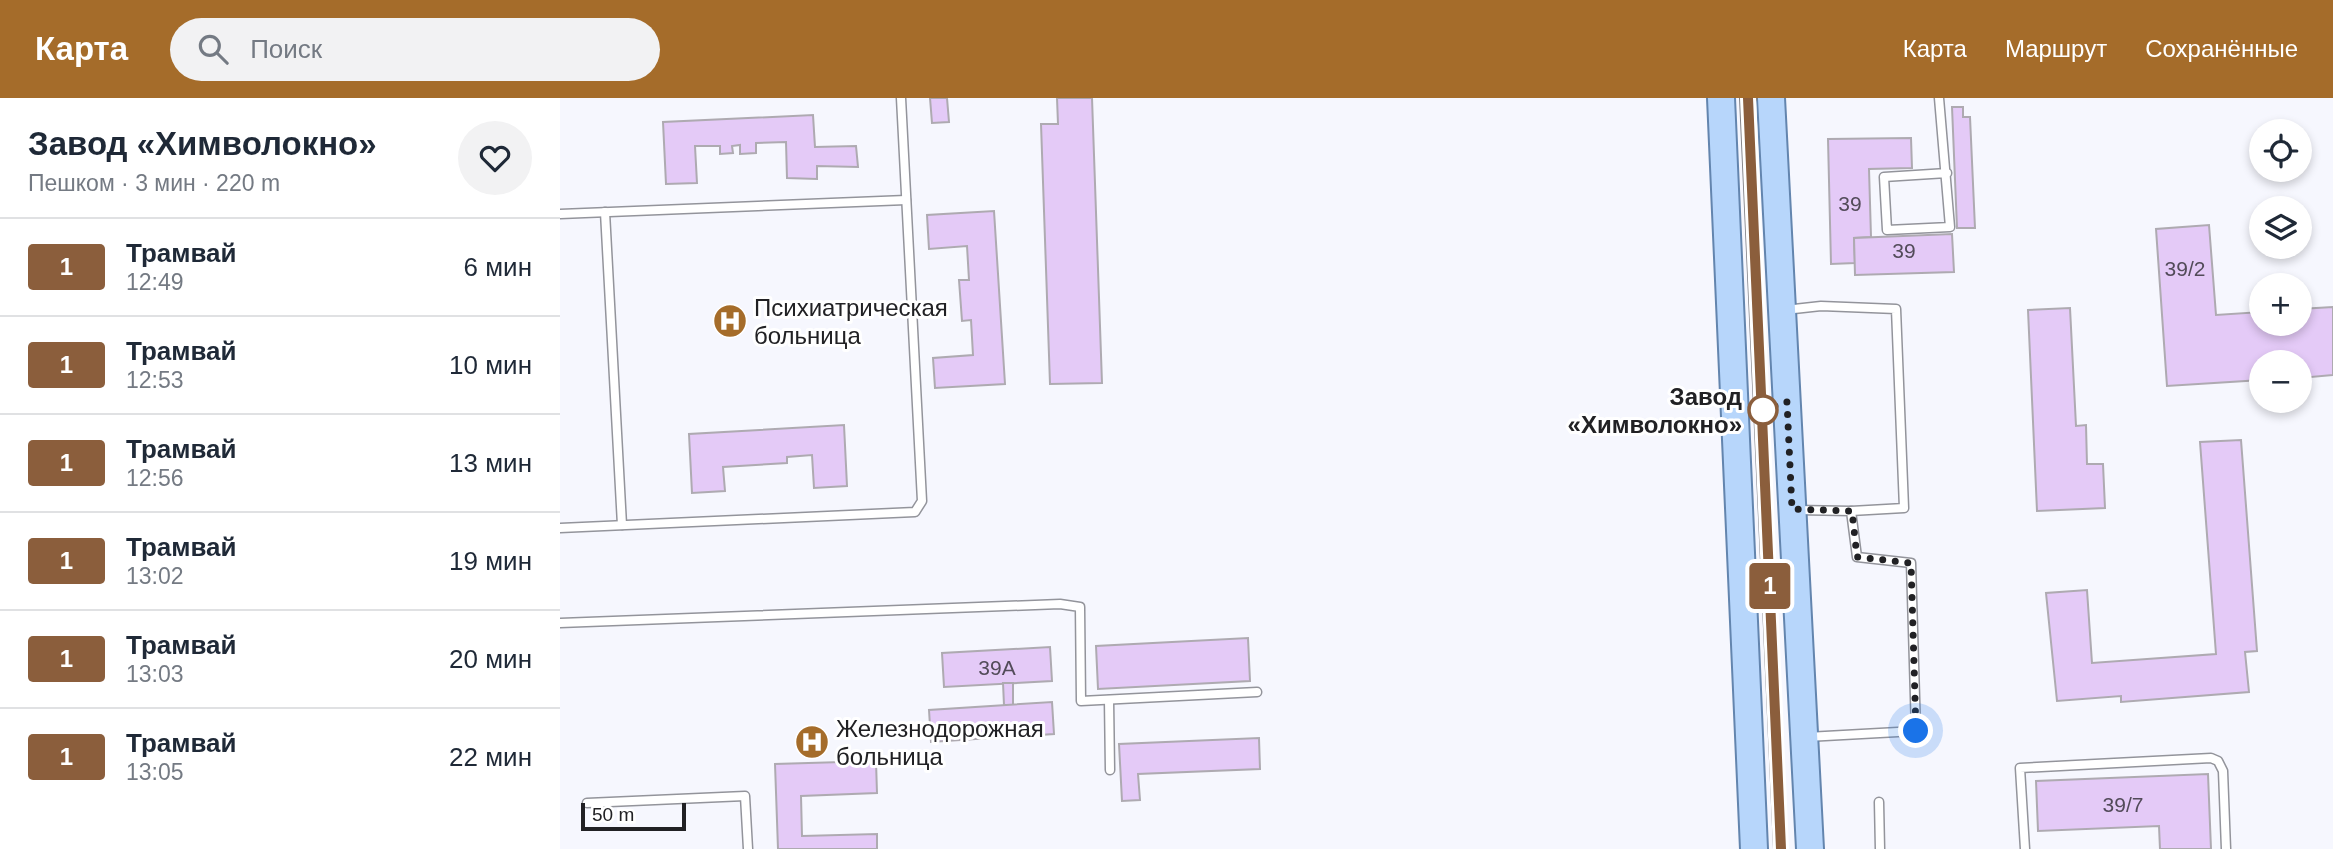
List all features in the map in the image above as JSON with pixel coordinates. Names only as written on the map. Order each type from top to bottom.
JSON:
[{"type":"main road","points":[[1721,98],[1754,849]]},
{"type":"main road","points":[[1771,98],[1810,849]]},
{"type":"lane","points":[[560,528],[915,512],[922,502],[901,98]]},
{"type":"lane","points":[[1939,98],[1947,173],[1950,227],[1887,230],[1884,177],[1947,173]]},
{"type":"lane","points":[[560,214],[906,200]]},
{"type":"lane","points":[[605,212],[622,526]]},
{"type":"lane","points":[[1782,311],[1821,306],[1896,309],[1904,508],[1852,511],[1792,509]]},
{"type":"lane","points":[[1804,737],[1916,731],[1911,563],[1857,557],[1852,511]]},
{"type":"lane","points":[[560,623],[1060,604],[1080,607],[1081,701],[1257,692]]},
{"type":"lane","points":[[1109,700],[1110,770]]},
{"type":"lane","points":[[2025,849],[2020,768],[2211,758],[2218,761],[2223,771],[2226,849]]},
{"type":"lane","points":[[587,803],[745,796],[748,849]]},
{"type":"lane","points":[[1879,802],[1880,849]]},
{"type":"building","points":[[930,98],[947,98],[949,122],[932,123]]},
{"type":"building","points":[[1057,98],[1092,98],[1102,383],[1050,384],[1041,124],[1058,124]]},
{"type":"building","points":[[1952,107],[1963,107],[1963,117],[1970,117],[1975,228],[1957,228]]},
{"type":"building","points":[[813,115],[815,147],[856,146],[858,167],[817,166],[817,179],[787,178],[786,142],[756,143],[756,153],[740,154],[740,145],[732,146],[733,153],[720,154],[720,146],[695,146],[697,183],[666,184],[663,122]]},
{"type":"building","points":[[1911,138],[1912,168],[1869,169],[1871,237],[1854,238],[1855,263],[1831,264],[1828,139]]},
{"type":"building","points":[[994,211],[1005,384],[935,388],[933,358],[973,355],[971,320],[962,321],[959,280],[969,280],[967,246],[929,249],[927,215]]},
{"type":"building","points":[[2209,225],[2216,315],[2249,313],[2249,336],[2312,336],[2312,308],[2333,307],[2333,375],[2312,377],[2312,350],[2249,350],[2249,381],[2167,386],[2156,229]]},
{"type":"building","points":[[1952,234],[1954,272],[1855,275],[1854,238]]},
{"type":"building","points":[[2070,308],[2076,426],[2086,425],[2087,464],[2103,464],[2105,508],[2037,511],[2028,310]]},
{"type":"building","points":[[844,425],[847,486],[814,488],[812,455],[787,457],[787,463],[723,467],[725,491],[692,493],[689,434]]},
{"type":"building","points":[[2241,440],[2257,651],[2245,652],[2249,692],[2121,702],[2121,696],[2057,701],[2046,593],[2087,590],[2092,663],[2216,654],[2200,442]]},
{"type":"building","points":[[1248,638],[1250,681],[1098,689],[1096,646]]},
{"type":"building","points":[[1050,647],[1052,681],[944,687],[942,653]]},
{"type":"building","points":[[1003,683],[1013,683],[1013,705],[1004,705]]},
{"type":"building","points":[[1052,702],[1054,734],[931,742],[929,710]]},
{"type":"building","points":[[1259,738],[1260,769],[1138,774],[1140,800],[1122,801],[1119,744]]},
{"type":"building","points":[[876,761],[877,793],[801,796],[802,836],[877,834],[877,849],[778,849],[775,764]]},
{"type":"building","points":[[2208,774],[2211,849],[2160,849],[2159,826],[2038,831],[2036,781]]},
{"type":"tram line","points":[[1740,98],[1774,849]]},
{"type":"tram line","name":"1","points":[[1748,98],[1781,849]]},
{"type":"tram line","points":[[1749,112],[1757,98]]},
{"type":"place","name":"Психиатрическая больница","points":[[730,321]]},
{"type":"place","name":"Завод «Химволокно»","points":[[1763,410]]},
{"type":"place","name":"Железнодорожная больница","points":[[812,742]]},
{"type":"route","points":[[1763,410],[1787,402],[1792,509],[1852,511],[1857,557],[1911,563],[1916,731]]}]
